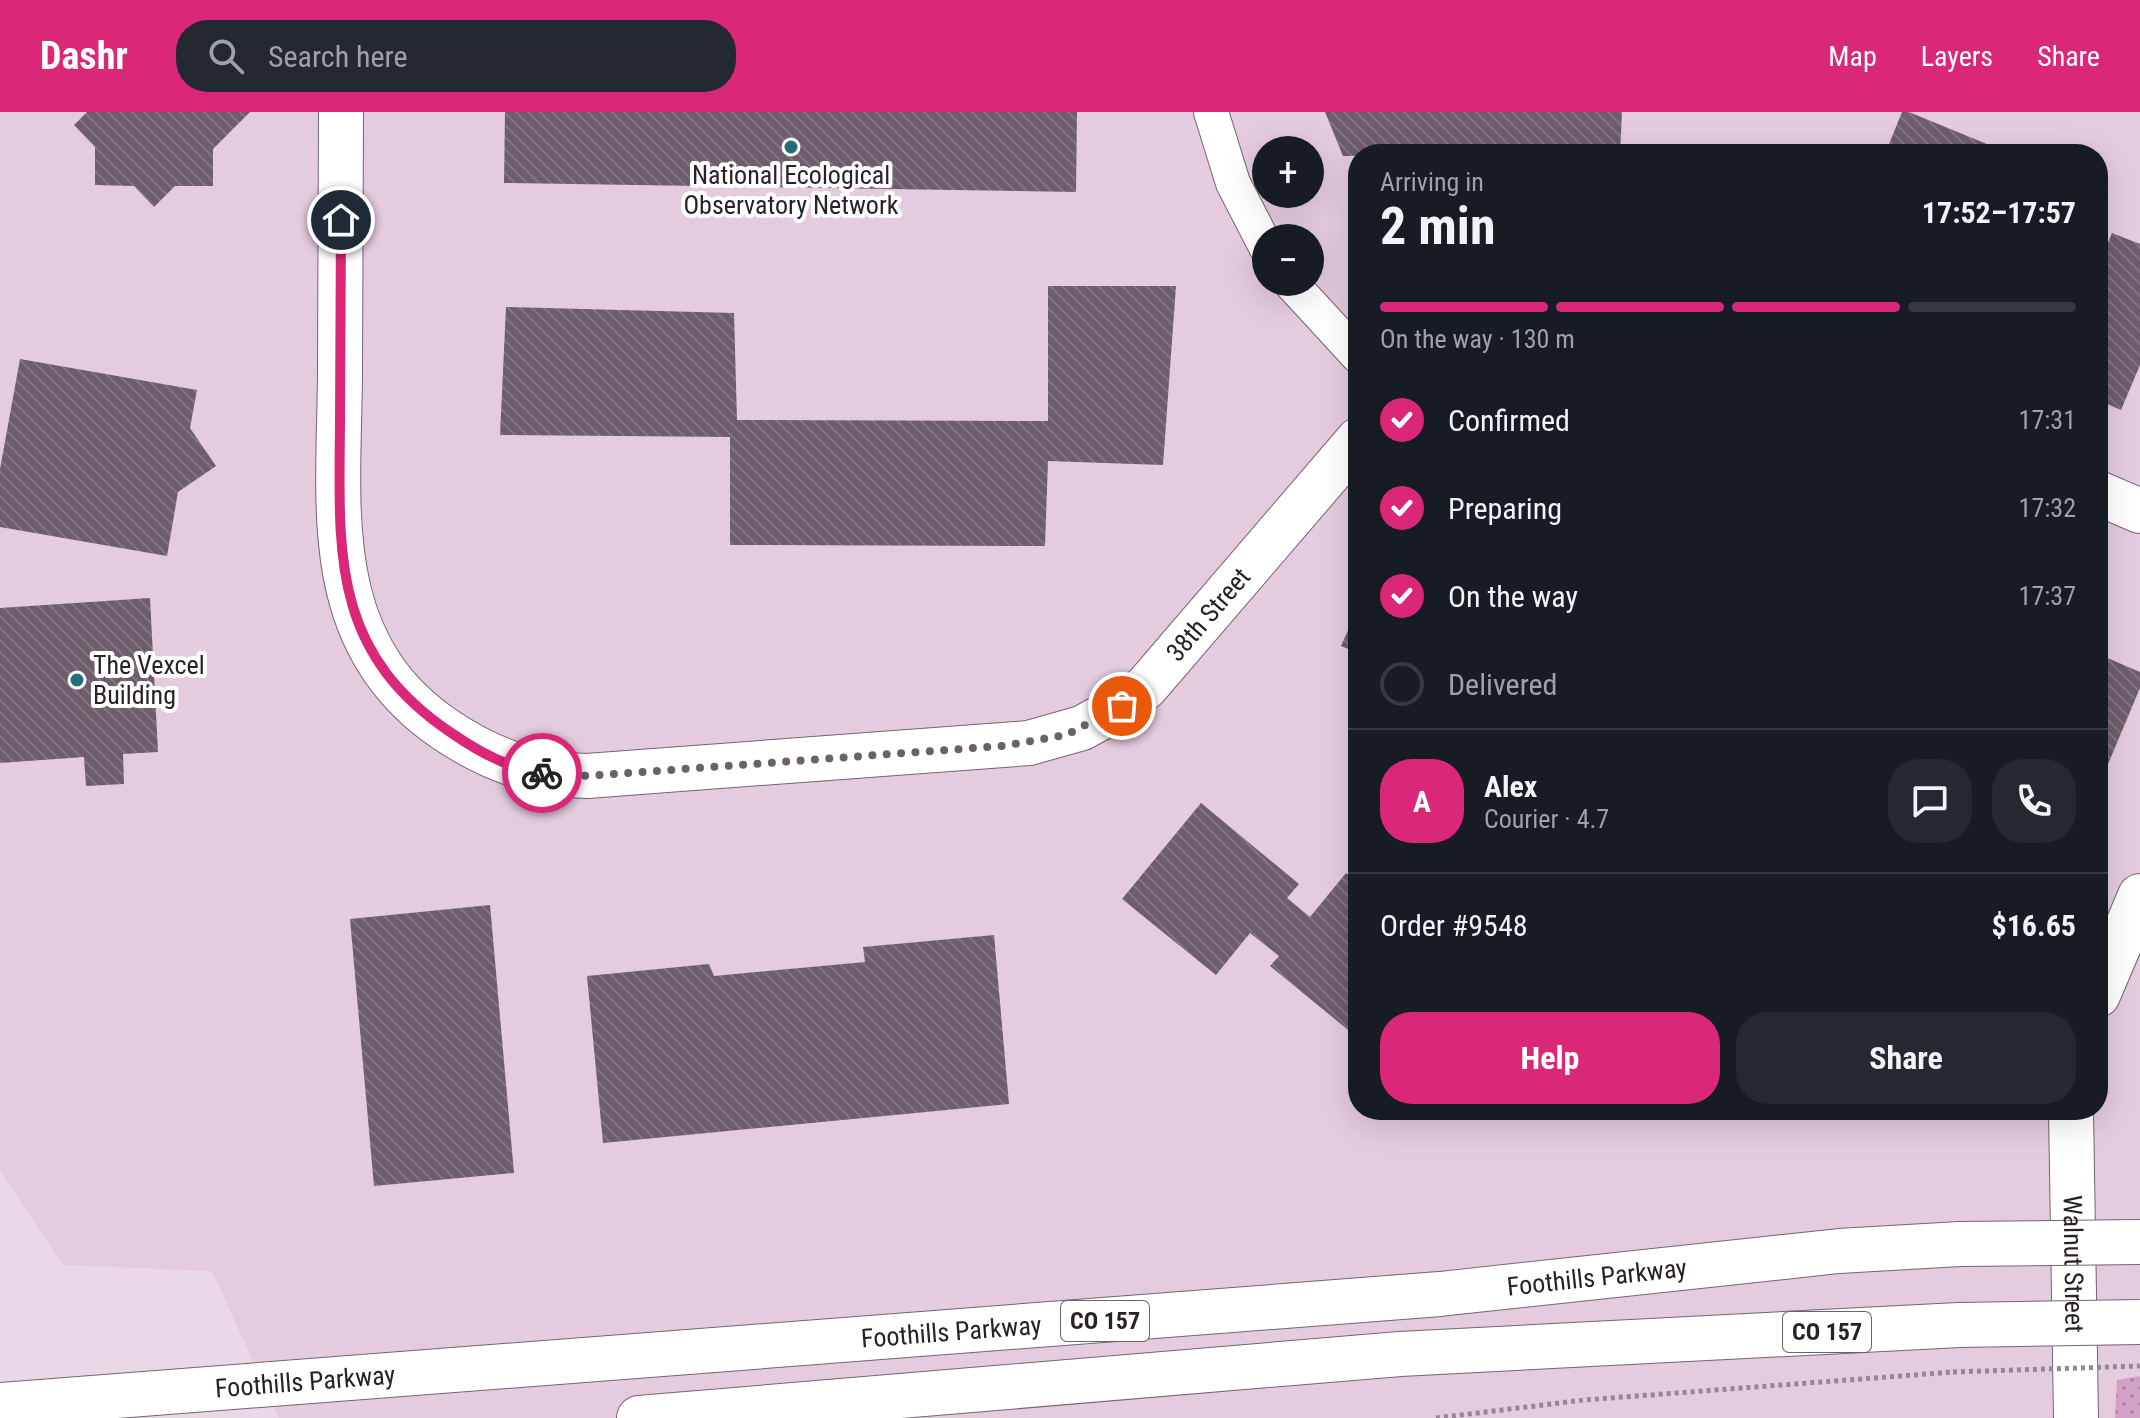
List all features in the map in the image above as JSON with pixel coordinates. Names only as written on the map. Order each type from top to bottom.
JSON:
[{"type":"main road","name":"38th Street","points":[[341,112],[339,498],[345,584],[362,634],[396,688],[431,719],[508,764],[533,772],[587,776],[1002,746],[1082,728],[1122,706],[1146,687],[1348,452]]},
{"type":"main road","points":[[2108,497],[2140,511]]},
{"type":"main road","points":[[2108,971],[2140,896]]},
{"type":"main road","name":"Walnut Street","points":[[2071,1120],[2076,1418]]},
{"type":"main road","name":"Foothills Parkway","points":[[0,1405],[1425,1295],[1839,1251],[1960,1244],[2140,1242]]},
{"type":"main road","name":"CO 157","points":[[639,1418],[1385,1355],[1959,1325],[2140,1322]]},
{"type":"street","points":[[1211,112],[1233,183],[1254,224]]},
{"type":"street","points":[[1303,296],[1348,345]]},
{"type":"path","points":[[1436,1418],[1584,1400],[1953,1372],[2140,1366]]},
{"type":"shaded area","points":[[0,112],[2140,112],[2140,1418],[279,1418],[212,1271],[63,1265],[0,1171]]},
{"type":"shaded area","points":[[2140,1376],[2140,1418],[2115,1418],[2117,1380]]},
{"type":"building","points":[[87,112],[250,112],[213,149],[213,186],[175,186],[154,207],[134,186],[95,185],[95,147],[74,125]]},
{"type":"building","name":"National Ecological Observatory Network","points":[[505,112],[1077,112],[1076,192],[504,183]]},
{"type":"building","points":[[1325,112],[1622,112],[1620,144],[1348,144],[1348,156],[1343,156]]},
{"type":"building","points":[[1902,112],[1909,112],[1987,144],[1889,144]]},
{"type":"building","points":[[2112,233],[2140,244],[2140,365],[2121,410],[2108,404],[2108,243]]},
{"type":"building","points":[[1048,286],[1176,286],[1163,465],[1048,461],[1045,546],[730,545],[730,437],[500,435],[506,307],[734,313],[737,420],[1048,421]]},
{"type":"building","points":[[20,359],[197,390],[190,428],[216,466],[178,492],[167,556],[0,527],[0,469]]},
{"type":"building","name":"The Vexcel Building","points":[[150,598],[158,752],[123,754],[124,784],[86,786],[84,757],[0,763],[0,608]]},
{"type":"building","points":[[1348,630],[1348,649],[1341,646]]},
{"type":"building","points":[[2108,658],[2140,672],[2140,688],[2108,764]]},
{"type":"building","points":[[1201,803],[1299,884],[1287,898],[1310,917],[1346,873],[1348,1030],[1270,966],[1279,956],[1250,933],[1216,975],[1122,899]]},
{"type":"building","points":[[490,905],[514,1173],[374,1186],[350,919]]},
{"type":"building","points":[[994,935],[1009,1104],[603,1143],[587,976],[709,964],[714,976],[865,962],[863,947]]},
{"type":"way so far","points":[[542,773],[587,776],[1029,743],[1066,735],[1122,706]]},
{"type":"place","name":"National Ecological Observatory Network","points":[[791,147]]},
{"type":"place","name":"The Vexcel Building","points":[[77,680]]},
{"type":"route","points":[[341,220],[339,498],[341,555],[353,613],[373,656],[407,699],[431,719],[484,753],[508,764],[542,773]]}]
